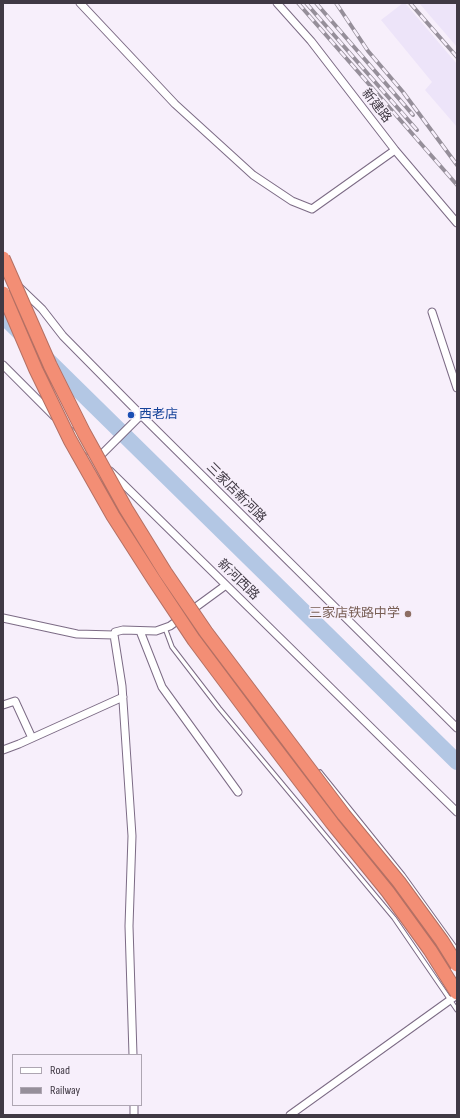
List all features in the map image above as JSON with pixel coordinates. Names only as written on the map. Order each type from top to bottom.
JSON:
[{"type":"highway","points":[[3,258],[50,365],[84,433],[126,509],[165,572],[211,639],[344,815],[399,882],[442,941],[457,965]]},
{"type":"highway","points":[[3,293],[36,370],[70,440],[113,516],[154,580],[194,640],[332,823],[388,892],[430,950],[455,996]]},
{"type":"street","points":[[80,3],[175,104],[253,174],[292,201],[312,209],[395,150]]},
{"type":"street","name":"新建路","points":[[277,3],[311,41],[395,150],[457,223]]},
{"type":"street","name":"三家店新河路","points":[[3,271],[42,309],[63,336],[141,415],[457,728]]},
{"type":"street","points":[[432,312],[457,388]]},
{"type":"street","name":"新河西路","points":[[3,365],[457,812]]},
{"type":"street","points":[[97,459],[141,415]]},
{"type":"street","points":[[3,618],[77,634],[114,635],[115,632],[123,630],[156,632],[170,626],[226,585]]},
{"type":"street","points":[[140,631],[162,687],[238,792]]},
{"type":"street","points":[[114,635],[123,697],[132,836],[129,926],[133,1054]]},
{"type":"street","points":[[3,750],[123,697]]},
{"type":"street","points":[[3,705],[15,701],[32,738]]},
{"type":"street","points":[[290,1115],[455,996]]},
{"type":"lane","points":[[193,609],[238,671],[287,731]]},
{"type":"lane","points":[[165,628],[172,647],[219,708],[394,918],[455,996],[457,1010]]},
{"type":"lane","points":[[316,768],[403,875],[457,950]]},
{"type":"shaded area","points":[[405,3],[457,64],[457,127],[425,90],[432,82],[381,20]]},
{"type":"shaded area","points":[[419,3],[457,3],[457,47]]},
{"type":"waterway","points":[[3,316],[457,762]]},
{"type":"railway","points":[[298,3],[457,185]]},
{"type":"railway","points":[[306,3],[417,130]]},
{"type":"railway","points":[[316,3],[413,115]]},
{"type":"railway","points":[[336,3],[368,51],[403,92],[457,165]]},
{"type":"railway","points":[[410,3],[457,57]]},
{"type":"place","name":"西老店","points":[[131,415]]},
{"type":"place","name":"三家店铁路中学","points":[[408,614]]}]
